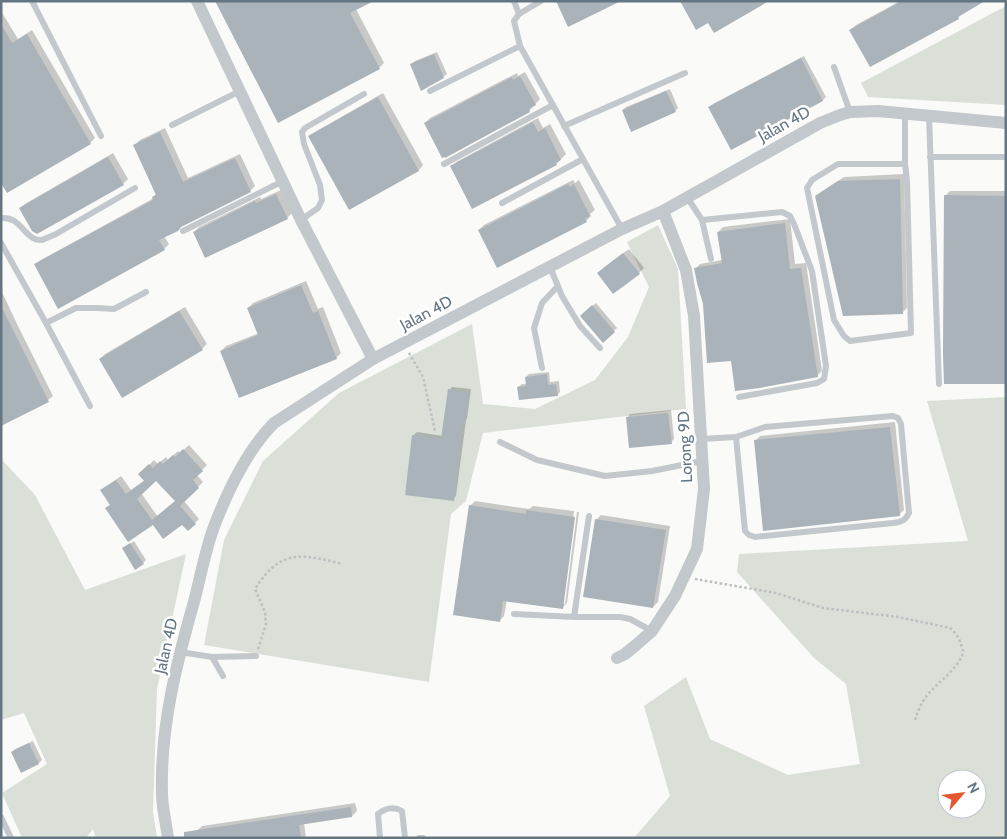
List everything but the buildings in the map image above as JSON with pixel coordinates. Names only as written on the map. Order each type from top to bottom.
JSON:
[{"type":"street","points":[[197,1],[301,220],[373,359]]},
{"type":"street","name":"Jalan 4D","points":[[168,838],[162,794],[163,756],[166,718],[180,652],[215,526],[234,479],[261,436],[274,423],[373,359],[622,230],[663,211],[820,123],[850,112],[878,111],[1006,123]]},
{"type":"street","name":"Lorong 9D","points":[[617,658],[625,654],[652,630],[675,596],[696,549],[704,489],[694,316],[686,270],[663,211]]},
{"type":"lane","points":[[32,1],[101,136]]},
{"type":"lane","points":[[514,1],[519,14]]},
{"type":"lane","points":[[541,1],[519,14],[514,20],[520,46],[622,230]]},
{"type":"lane","points":[[430,91],[520,46]]},
{"type":"lane","points":[[834,67],[850,112]]},
{"type":"lane","points":[[564,126],[685,73]]},
{"type":"lane","points":[[172,125],[240,91]]},
{"type":"lane","points":[[301,220],[318,208],[322,200],[320,185],[304,144],[302,132],[305,128],[364,94]]},
{"type":"lane","points":[[444,164],[553,105]]},
{"type":"lane","points":[[905,114],[911,333],[850,341],[844,336],[834,320],[807,188],[812,180],[838,164],[905,164]]},
{"type":"lane","points":[[929,116],[939,384]]},
{"type":"lane","points":[[930,157],[1003,157]]},
{"type":"lane","points":[[502,203],[583,159]]},
{"type":"lane","points":[[183,231],[283,182]]},
{"type":"lane","points":[[1,218],[10,218],[17,222],[33,238],[42,240],[56,234],[134,188]]},
{"type":"lane","points":[[687,197],[702,220],[711,259]]},
{"type":"lane","points":[[702,220],[782,212],[790,216],[812,271],[826,366],[824,379],[817,383],[739,397]]},
{"type":"lane","points":[[1,243],[90,406]]},
{"type":"lane","points":[[550,267],[558,287],[580,326],[600,348]]},
{"type":"lane","points":[[542,368],[534,328],[542,303],[558,287]]},
{"type":"lane","points":[[46,323],[76,308],[114,309],[146,292]]},
{"type":"lane","points":[[701,439],[736,437],[765,427],[893,416],[898,418],[901,424],[909,513],[907,518],[901,522],[893,523],[755,537],[749,535],[745,531],[736,437]]},
{"type":"lane","points":[[500,442],[537,460],[605,476],[652,471],[702,461]]},
{"type":"lane","points":[[574,617],[589,516]]},
{"type":"lane","points":[[514,614],[620,617],[630,619],[652,630]]},
{"type":"lane","points":[[180,652],[212,657],[256,656]]},
{"type":"lane","points":[[212,657],[223,676]]},
{"type":"lane","points":[[380,838],[378,814],[384,809],[396,808],[402,812],[405,838]]},
{"type":"lane","points":[[1,817],[11,838]]},
{"type":"path","points":[[403,344],[423,377],[436,431]]},
{"type":"path","points":[[256,656],[266,624],[265,612],[255,589],[261,579],[286,558],[305,556],[343,564]]},
{"type":"path","points":[[683,577],[776,593],[823,608],[898,617],[950,628],[960,641],[963,651],[960,660],[928,694],[919,707],[915,720]]},
{"type":"shaded area","points":[[1006,6],[1006,105],[868,97],[861,83]]},
{"type":"shaded area","points":[[658,225],[678,269],[686,409],[483,433],[466,501],[451,514],[429,682],[204,645],[224,540],[263,461],[339,393],[472,324],[483,404],[535,409],[595,380],[628,337],[649,287],[627,242]]},
{"type":"shaded area","points":[[1006,397],[1006,838],[634,838],[670,796],[644,706],[686,677],[710,739],[788,775],[860,764],[846,684],[814,658],[737,572],[739,554],[968,541],[927,401]]},
{"type":"shaded area","points":[[1,459],[35,495],[85,590],[186,554],[157,689],[153,812],[157,838],[96,838],[93,829],[86,838],[22,838],[2,793],[47,764],[24,713],[1,720]]}]
